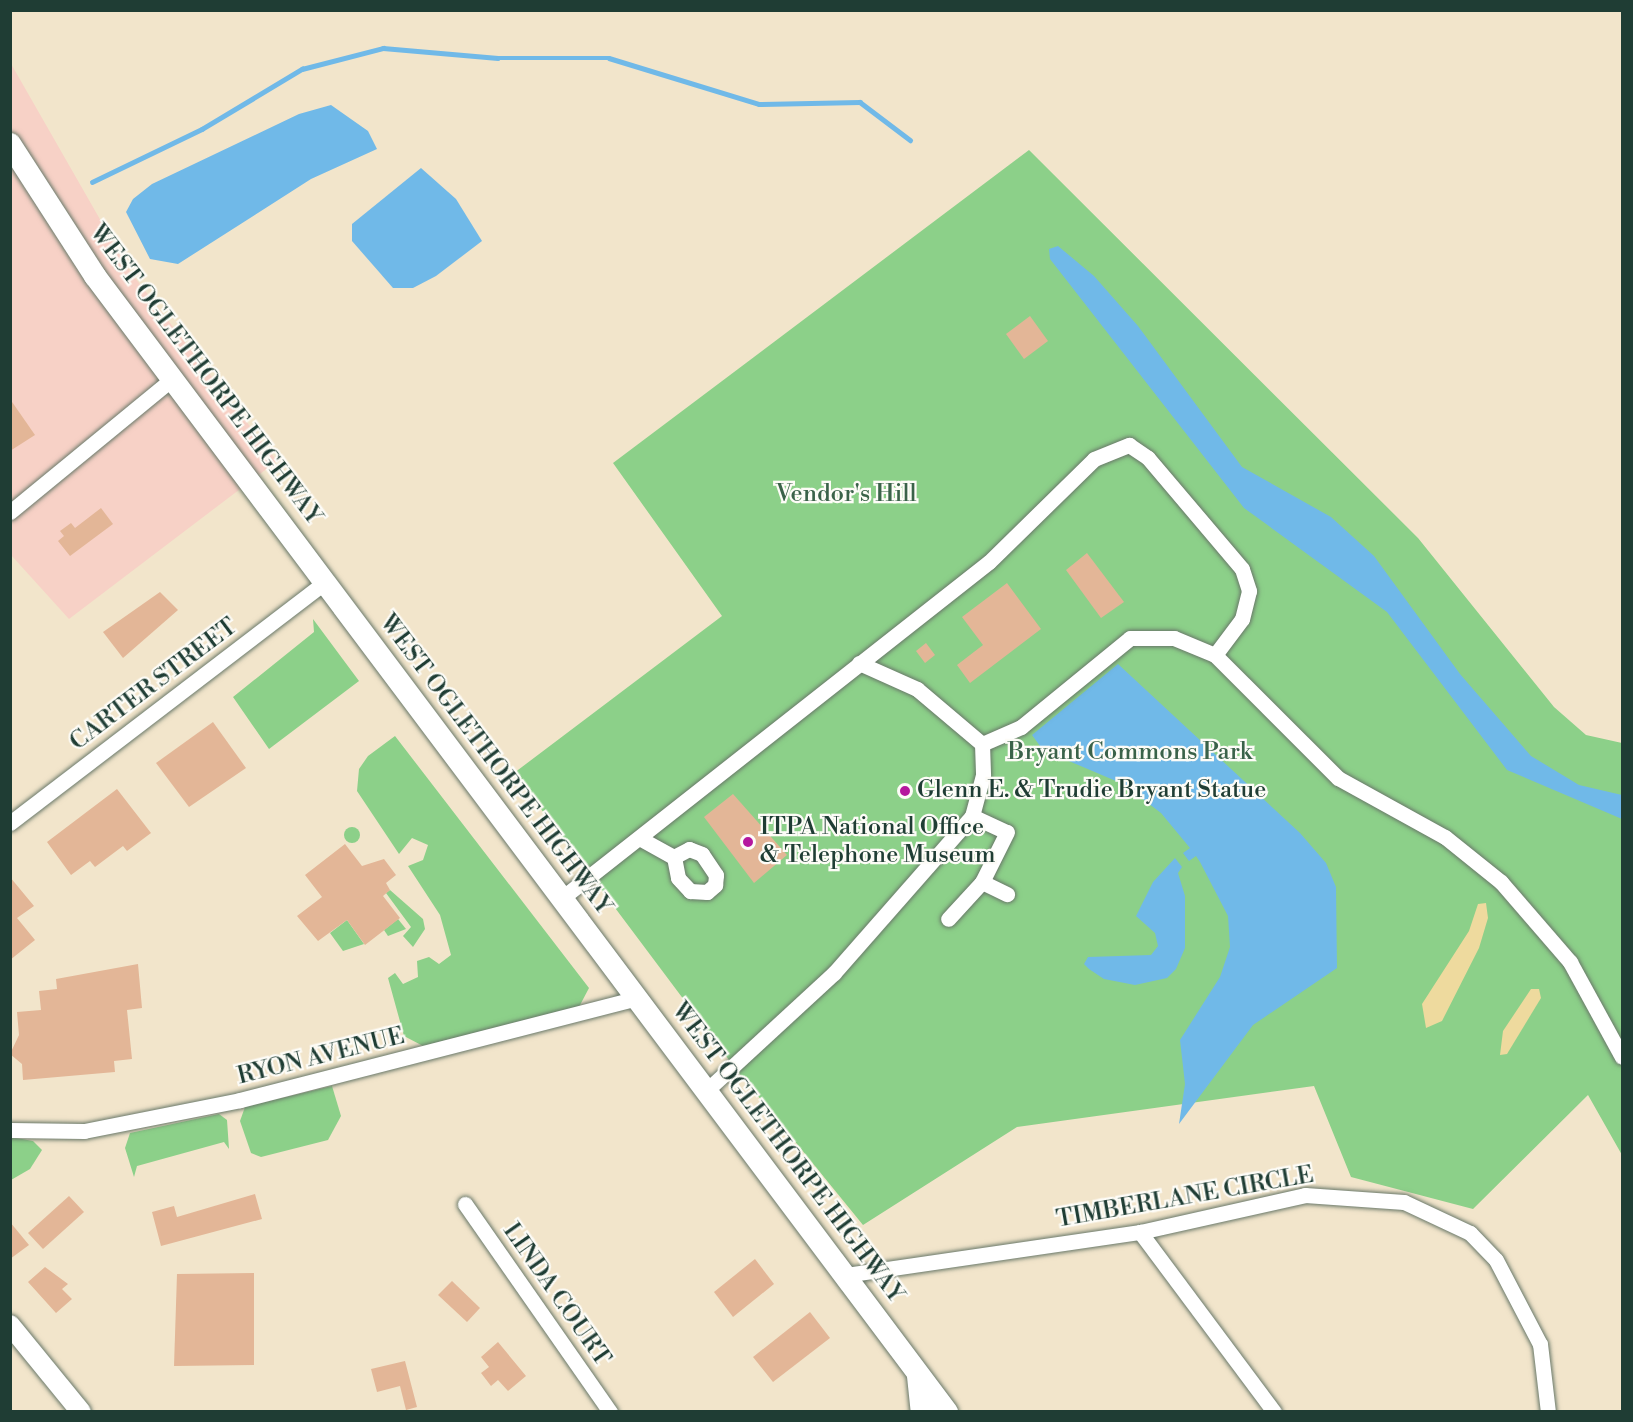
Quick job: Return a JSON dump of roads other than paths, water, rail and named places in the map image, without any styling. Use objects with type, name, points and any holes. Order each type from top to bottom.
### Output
[{"type":"highway","name":"WEST OGLETHORPE HIGHWAY","points":[[10,144],[61,227],[172,378],[947,1412]]},
{"type":"highway","points":[[917,1372],[922,1412]]},
{"type":"main road","points":[[10,1325],[81,1412]]},
{"type":"street","points":[[10,512],[172,378]]},
{"type":"street","points":[[562,898],[641,839],[859,663],[989,562],[1094,459],[1129,445],[1148,458],[1242,569],[1249,591],[1242,619],[1215,655]]},
{"type":"street","name":"CARTER STREET","points":[[10,823],[325,582]]},
{"type":"street","points":[[982,744],[1021,727],[1130,638],[1174,638],[1215,655],[1338,778],[1370,800],[1419,821],[1486,867],[1570,962],[1623,1057]]},
{"type":"street","points":[[706,1091],[834,973],[972,816],[983,775],[982,744],[917,689],[859,663]]},
{"type":"street","points":[[948,919],[982,882],[1007,832],[972,816]]},
{"type":"street","points":[[641,839],[674,857]]},
{"type":"street","points":[[982,882],[1007,894]]},
{"type":"street","name":"RYON AVENUE","points":[[10,1130],[84,1131],[240,1100],[637,998]]},
{"type":"street","name":"TIMBERLANE CIRCLE","points":[[844,1275],[1140,1232],[1305,1195],[1404,1202],[1440,1215],[1470,1233],[1496,1260],[1540,1344],[1548,1412]]},
{"type":"street","name":"LINDA COURT","points":[[465,1204],[610,1412]]},
{"type":"street","points":[[1140,1232],[1274,1412]]},
{"type":"water","points":[[331,105],[368,131],[377,149],[311,179],[178,264],[150,259],[126,212],[133,199],[152,184],[299,114]]},
{"type":"water","points":[[421,168],[456,199],[482,241],[436,276],[413,288],[393,288],[352,241],[352,224]]},
{"type":"water","points":[[1058,246],[1094,276],[1138,326],[1242,467],[1331,517],[1374,556],[1460,674],[1531,756],[1579,785],[1622,795],[1622,819],[1507,770],[1387,612],[1244,508],[1050,259],[1049,249]]},
{"type":"water","points":[[1118,664],[1300,833],[1326,863],[1336,887],[1337,968],[1253,1025],[1179,1124],[1185,1084],[1180,1040],[1220,977],[1230,947],[1228,916],[1200,862],[1196,856],[1189,861],[1183,853],[1190,848],[1161,813],[1123,784],[1043,750],[1032,735]]},
{"type":"water","points":[[1175,858],[1182,867],[1178,873],[1185,896],[1185,948],[1176,969],[1167,978],[1135,985],[1104,979],[1089,969],[1084,964],[1088,957],[1151,955],[1158,946],[1155,933],[1136,916],[1153,882]]},
{"type":"waterway","points":[[92,182],[202,129],[302,69],[383,48],[498,58],[609,58],[759,104],[860,102],[910,140]]},
{"type":"place","name":"Glenn E. & Trudie Bryant Statue","points":[[905,791]]},
{"type":"place","name":"ITPA National Office & Telephone Museum","points":[[748,842]]},
{"type":"park label","name":"Vendor's Hill","points":[[846,495]]},
{"type":"park label","name":"Bryant Commons Park","points":[[1130,753]]}]
